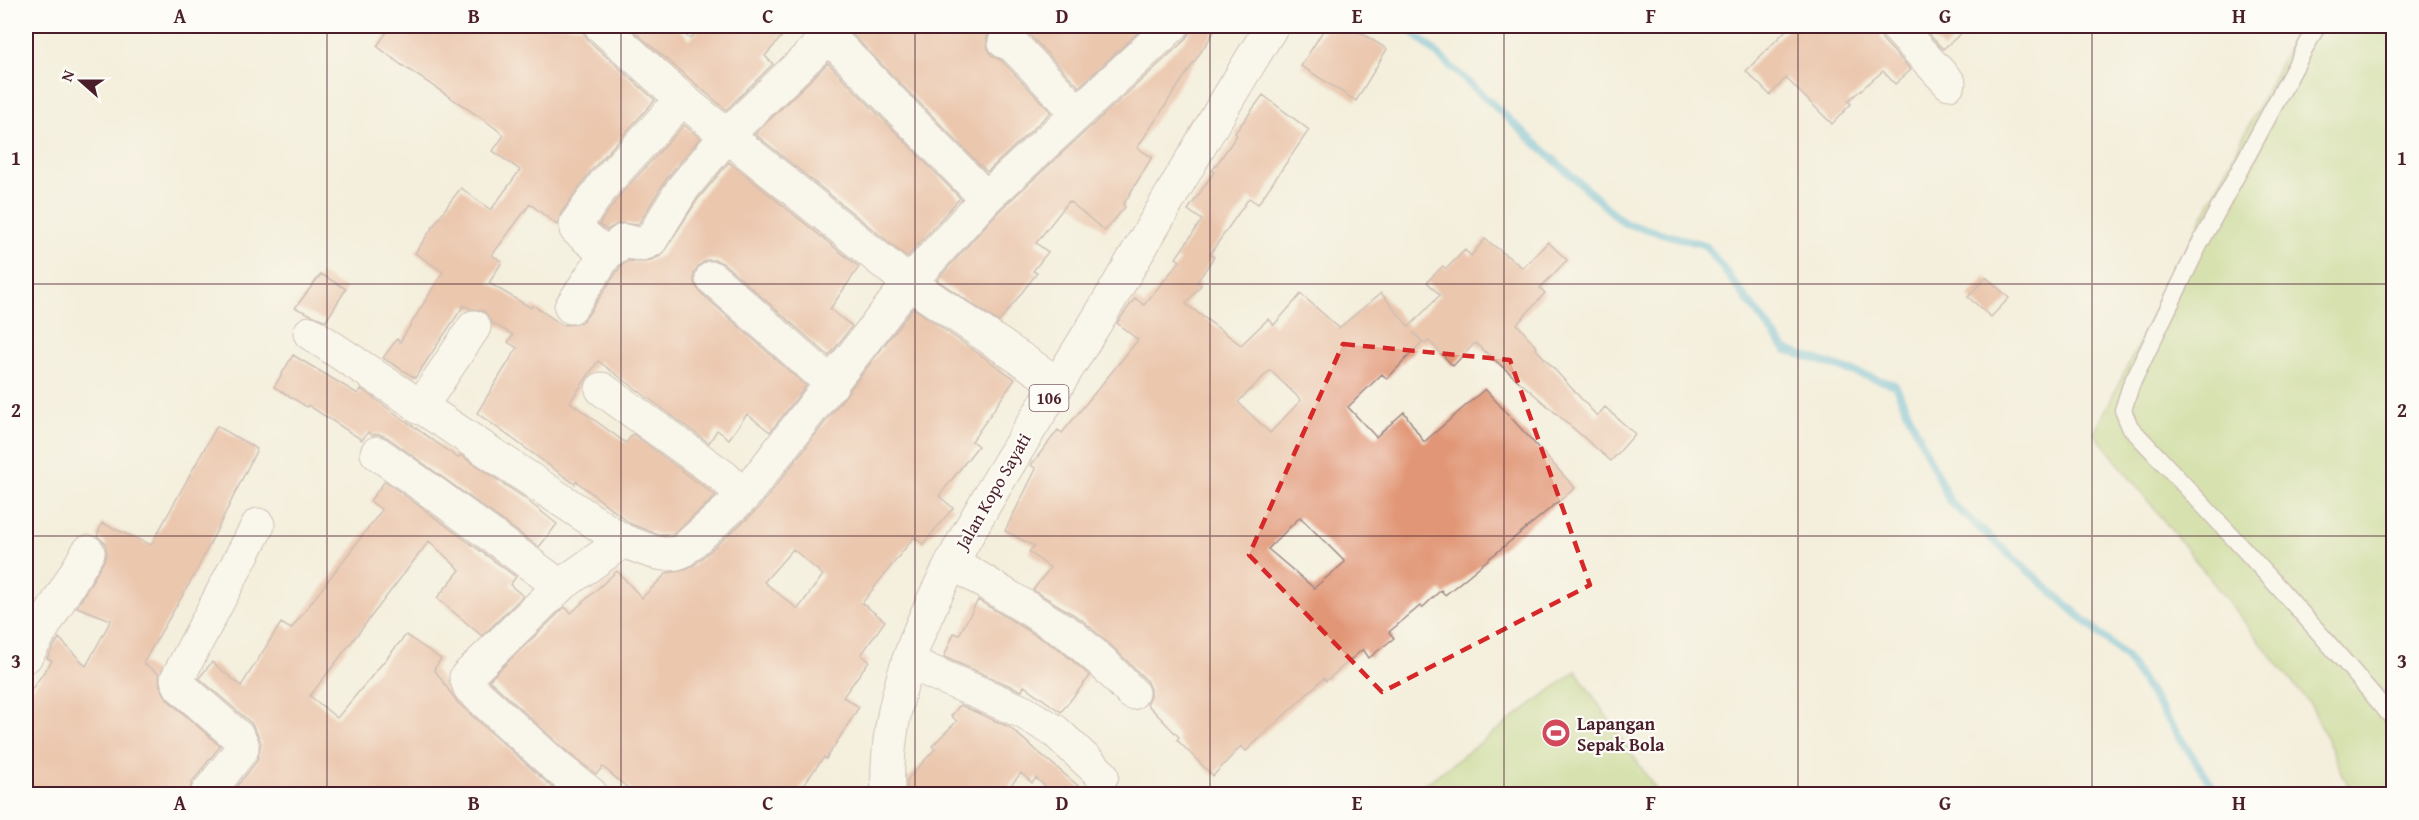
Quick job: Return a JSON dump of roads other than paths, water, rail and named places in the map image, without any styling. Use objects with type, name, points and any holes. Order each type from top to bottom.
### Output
[{"type":"street","points":[[310,333],[623,541],[672,555],[682,551],[744,496],[909,283],[986,198],[1172,26]]},
{"type":"street","name":"Jalan Kopo Sayati","points":[[888,795],[891,740],[898,696],[928,609],[952,562],[1012,458],[1272,26]]},
{"type":"street","points":[[1896,26],[1949,83]]},
{"type":"street","points":[[617,30],[682,99],[909,283],[1058,384]]},
{"type":"street","points":[[571,307],[606,254],[623,241],[644,245],[651,240],[683,188],[728,134],[821,44],[828,42],[840,48],[986,198]]},
{"type":"street","points":[[1005,42],[1012,44],[1078,113]]},
{"type":"street","points":[[606,254],[580,234],[576,229],[576,224],[605,183],[682,99]]},
{"type":"street","points":[[712,278],[832,384]]},
{"type":"street","points":[[420,408],[474,327]]},
{"type":"street","points":[[602,389],[724,477],[744,496]]},
{"type":"street","points":[[377,453],[560,586]]},
{"type":"street","points":[[207,795],[242,749],[242,744],[238,737],[180,686],[177,679],[258,525]]},
{"type":"street","points":[[591,795],[470,688],[466,677],[560,586],[623,541]]},
{"type":"street","points":[[26,656],[88,552]]},
{"type":"street","points":[[952,562],[1071,635],[1132,693]]},
{"type":"street","points":[[908,662],[1023,712],[1055,731],[1102,775]]},
{"type":"lane","points":[[2317,26],[2197,249],[2131,385],[2123,410],[2130,427],[2233,537],[2394,720]]},
{"type":"waterway","points":[[1406,26],[1624,223],[1705,245],[1786,350],[1895,385],[1950,502],[2126,657],[2213,787],[2214,794]]},
{"type":"place","name":"Lapangan Sepak Bola","points":[[1556,733]]}]
